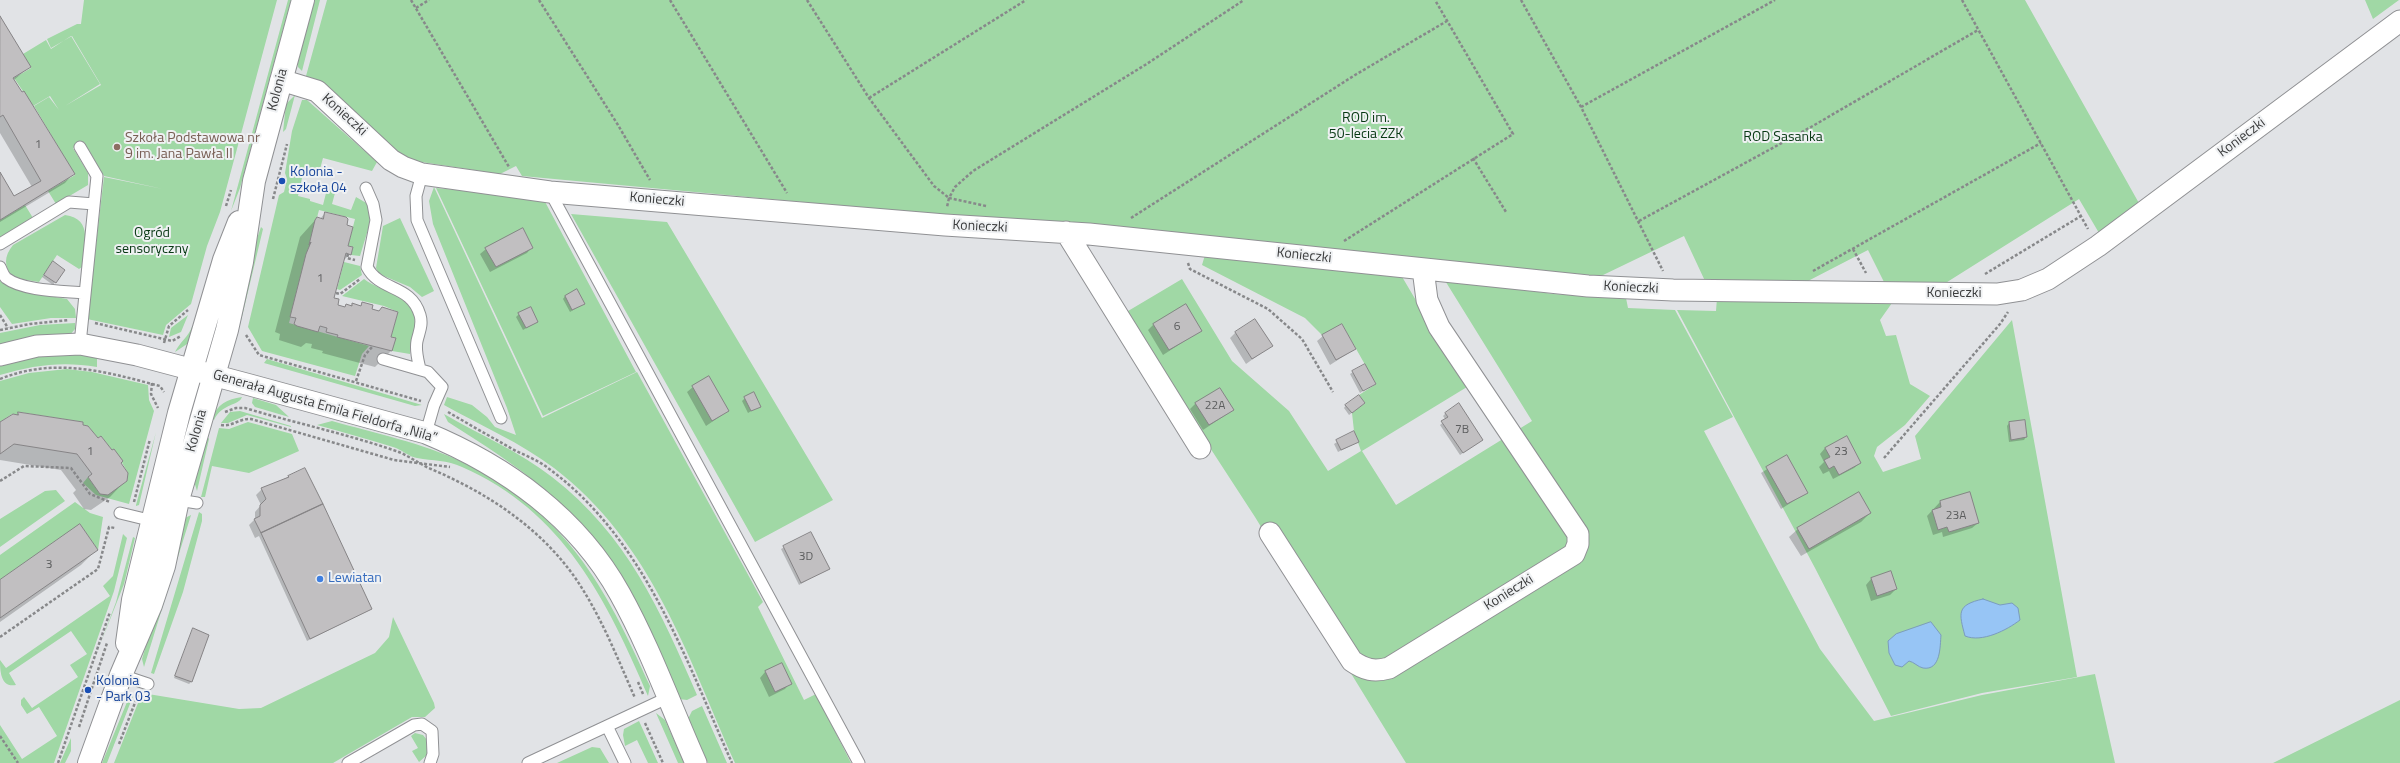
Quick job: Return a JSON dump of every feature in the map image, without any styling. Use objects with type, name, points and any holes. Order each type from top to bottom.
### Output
[{"type":"street","name":"Kolonia","points":[[89,763],[121,675],[151,605],[187,502],[213,375],[236,288],[254,181],[280,80],[303,0]]},
{"type":"street","name":"Konieczki","points":[[280,80],[317,91],[391,160],[403,167],[422,174],[550,192],[857,218],[1066,232],[1588,286],[1673,290],[1964,294],[2022,290],[2048,279],[2098,246],[2400,21]]},
{"type":"street","name":"Kolonia","points":[[121,675],[133,600],[191,369],[224,260],[254,181]]},
{"type":"street","points":[[1066,232],[1200,448]]},
{"type":"street","name":"Konieczki","points":[[1270,533],[1352,661],[1363,668],[1377,671],[1389,668],[1574,554],[1578,544],[1578,534],[1439,327],[1427,300],[1423,270]]},
{"type":"street","name":"Generała Augusta Emila Fieldorfa „Nila”","points":[[0,355],[37,346],[80,344],[137,355],[426,434],[460,447],[519,482],[550,507],[577,535],[601,565],[620,593],[637,626],[652,705],[696,763]]},
{"type":"lane","points":[[80,147],[97,176],[80,344]]},
{"type":"lane","points":[[422,174],[416,196],[418,220],[501,418]]},
{"type":"lane","points":[[366,188],[373,204],[376,220],[367,258],[370,272],[378,281],[408,294],[414,302],[420,314],[421,326],[416,342],[420,369]]},
{"type":"lane","points":[[550,192],[859,763]]},
{"type":"lane","points":[[0,244],[69,202],[94,204]]},
{"type":"lane","points":[[0,267],[4,277],[14,283],[25,286],[84,294]]},
{"type":"lane","points":[[382,359],[420,369],[433,376],[442,387],[434,406],[426,434]]},
{"type":"lane","points":[[119,508],[153,521]]},
{"type":"lane","points":[[121,675],[146,683]]},
{"type":"lane","points":[[528,763],[652,705]]},
{"type":"lane","points":[[348,763],[414,724],[422,724],[432,731],[434,739],[430,763]]},
{"type":"lane","points":[[608,726],[625,763]]},
{"type":"path","points":[[411,0],[510,169]]},
{"type":"path","points":[[416,8],[430,0]]},
{"type":"path","points":[[540,0],[618,125],[652,184]]},
{"type":"path","points":[[670,0],[788,195]]},
{"type":"path","points":[[811,0],[807,1],[869,98],[934,186],[949,198],[989,207]]},
{"type":"path","points":[[869,98],[1026,0]]},
{"type":"path","points":[[947,209],[949,198],[955,187],[973,171],[1145,65],[1244,0]]},
{"type":"path","points":[[1340,244],[1473,158],[1513,134],[1435,0]]},
{"type":"path","points":[[1522,0],[1581,107],[1653,250]]},
{"type":"path","points":[[1581,107],[1776,0]]},
{"type":"path","points":[[1962,0],[2098,246]]},
{"type":"path","points":[[1133,222],[1125,221],[1355,75],[1447,21]]},
{"type":"path","points":[[1639,221],[1811,128],[1978,30]]},
{"type":"path","points":[[272,206],[288,137]]},
{"type":"path","points":[[1809,273],[2041,144]]},
{"type":"path","points":[[1473,158],[1506,212]]},
{"type":"path","points":[[1964,294],[1976,280],[2081,216]]},
{"type":"path","points":[[1181,244],[1190,269],[1268,309],[1302,339],[1333,392]]},
{"type":"path","points":[[1853,249],[1857,256]]},
{"type":"path","points":[[336,293],[340,294],[370,272]]},
{"type":"path","points":[[1884,458],[2000,324],[2022,290]]},
{"type":"path","points":[[0,315],[8,328],[0,330]]},
{"type":"path","points":[[241,334],[248,336],[259,355],[356,381],[434,406]]},
{"type":"path","points":[[356,381],[365,355],[372,347]]},
{"type":"path","points":[[0,379],[28,370],[64,366],[90,369],[160,386]]},
{"type":"path","points":[[223,414],[236,408],[244,408],[397,451],[418,463],[459,480],[498,503],[529,527],[552,550],[575,578],[652,705]]},
{"type":"path","points":[[308,436],[394,460],[436,464],[456,468]]},
{"type":"path","points":[[0,481],[24,466],[71,468],[90,494],[119,508]]},
{"type":"path","points":[[0,637],[98,569],[109,527],[117,528]]},
{"type":"path","points":[[637,678],[652,705],[663,763]]},
{"type":"path","points":[[116,751],[146,683]]},
{"type":"path","points":[[0,736],[18,763]]},
{"type":"green space","name":"Szkoła Podstawowa nr 9 im. Jana Pawła II","points":[[84,0],[277,0],[220,212],[207,246],[191,304],[166,325],[163,335],[87,319],[104,177],[163,189],[104,176],[84,142],[73,148],[88,173],[88,185],[56,204],[48,191],[75,175],[34,106],[49,97],[59,110],[50,96],[33,106],[14,78],[31,68],[23,54],[46,40],[51,49],[64,41],[51,48],[47,39],[77,24],[81,24]],"holes":[[[71,36],[101,85],[65,106],[100,84]]]},
{"type":"green space","points":[[288,0],[291,0],[240,188],[231,211]]},
{"type":"green space","points":[[315,0],[320,0],[302,71],[298,67],[298,58]]},
{"type":"green space","name":"ROD im. 50-lecia ZZK","points":[[327,0],[2025,0],[2140,205],[2099,233],[2079,199],[1944,284],[1885,284],[1868,250],[1808,281],[1705,281],[1684,236],[1601,276],[522,176],[516,166],[500,174],[415,161],[397,153],[322,86],[306,76]]},
{"type":"green space","points":[[2365,0],[2399,0],[2373,19]]},
{"type":"green space","points":[[295,95],[286,129],[283,132],[286,104]]},
{"type":"green space","points":[[302,100],[307,100],[377,162],[372,171],[323,158],[320,169],[317,172],[304,169],[298,196],[310,199],[310,201],[323,205],[326,193],[331,190],[335,193],[332,204],[351,210],[356,197],[368,204],[370,223],[360,256],[351,255],[353,247],[348,246],[355,219],[319,210],[289,323],[369,346],[362,354],[355,376],[262,351],[248,327],[279,195],[284,192],[287,179],[285,173],[292,131]]},
{"type":"green space","points":[[434,187],[542,418],[637,372],[763,602],[758,607],[804,700],[816,694],[851,763],[735,763],[682,642],[663,603],[642,566],[617,531],[588,498],[554,468],[528,450],[444,405],[447,397],[472,405],[487,417],[495,427],[516,435],[507,408],[433,224],[429,201]]},
{"type":"green space","points":[[436,188],[543,198],[636,372],[543,416]]},
{"type":"green space","points":[[25,205],[33,218],[0,238],[0,220]]},
{"type":"green space","points":[[571,214],[667,222],[833,500],[755,542]]},
{"type":"green space","points":[[65,215],[80,222],[84,228],[85,242],[82,267],[79,269],[57,255],[39,282],[14,278],[6,266],[6,257],[13,245]]},
{"type":"green space","points":[[400,218],[434,291],[422,297],[410,287],[379,274],[376,268],[383,226]]},
{"type":"green space","points":[[261,227],[263,229],[240,325],[237,325],[248,265]]},
{"type":"green space","points":[[1205,255],[1401,275],[1467,387],[1362,451],[1396,505],[1532,421],[1444,279],[1553,294],[1626,298],[1628,308],[1675,310],[1733,417],[1704,431],[1820,649],[1874,721],[1982,695],[2095,674],[2115,763],[1406,763],[1255,517],[1123,314],[1182,279],[1232,361],[1289,411],[1328,471],[1361,451],[1354,431],[1352,413],[1365,403],[1359,395],[1376,384],[1342,324],[1322,335],[1305,318],[1202,265]]},
{"type":"green space","points":[[344,262],[360,266],[362,275],[340,290],[337,289]]},
{"type":"green space","points":[[364,279],[371,284],[397,296],[410,307],[414,314],[415,324],[410,354],[392,351],[395,339],[391,337],[398,312],[384,306],[342,296]]},
{"type":"green space","points":[[0,281],[20,291],[67,299],[75,309],[76,318],[51,318],[12,324],[0,307]]},
{"type":"green space","points":[[1717,298],[1892,303],[1880,320],[1886,336],[1896,335],[1910,384],[1930,396],[1905,425],[1877,447],[1874,456],[1883,472],[1921,459],[1915,436],[2012,320],[2077,677],[1982,693],[1891,716],[1815,568],[1677,310],[1716,311]]},
{"type":"green space","points":[[188,315],[181,332],[169,337],[171,328]]},
{"type":"green space","points":[[75,323],[75,329],[69,336],[0,346],[0,333],[40,325]]},
{"type":"green space","points":[[192,327],[195,328],[190,342],[175,352],[188,334]]},
{"type":"green space","points":[[70,352],[97,356],[97,367],[60,364],[36,366],[0,375],[0,363],[21,358]]},
{"type":"green space","points":[[267,359],[422,405],[415,406],[264,363]]},
{"type":"green space","points":[[67,369],[92,372],[148,385],[149,400],[154,411],[129,504],[96,495],[83,483],[88,477],[100,494],[127,481],[128,473],[114,449],[112,450],[101,436],[98,438],[88,426],[83,425],[83,422],[19,412],[18,415],[12,414],[0,422],[0,381],[29,373]]},
{"type":"green space","points":[[242,397],[237,402],[221,410],[214,420],[212,419],[223,403]]},
{"type":"green space","points":[[253,398],[276,405],[289,417],[255,407],[252,403]]},
{"type":"green space","points":[[240,411],[291,427],[247,415],[228,423],[221,423],[230,412]]},
{"type":"green space","points":[[444,414],[540,468],[578,500],[601,524],[621,549],[655,604],[697,695],[687,700],[679,699],[630,592],[606,553],[587,530],[567,509],[522,471],[448,422]]},
{"type":"green space","points":[[332,421],[415,444],[447,455],[498,482],[529,504],[555,528],[578,555],[598,584],[616,616],[650,686],[648,696],[616,626],[598,593],[578,562],[554,533],[528,508],[497,486],[462,467],[445,462],[414,457],[393,447],[317,425]]},
{"type":"green space","points":[[248,422],[292,434],[299,451],[249,473],[212,466],[205,497],[201,497],[219,428],[229,429]]},
{"type":"green space","points":[[156,432],[139,505],[136,506],[136,505]]},
{"type":"green space","points":[[207,436],[209,439],[197,491],[194,481]]},
{"type":"green space","points":[[56,490],[65,501],[0,547],[0,519],[45,491]]},
{"type":"green space","points":[[75,502],[90,513],[103,517],[98,550],[80,524],[0,580],[0,555]]},
{"type":"green space","points":[[199,512],[202,514],[202,521],[183,592],[154,674],[151,673]]},
{"type":"green space","points":[[191,515],[144,667],[142,659],[185,518]]},
{"type":"green space","points":[[123,534],[127,538],[114,591],[54,763],[0,763],[0,725],[22,759],[57,736],[39,707],[27,714],[21,705],[21,700],[24,697],[32,708],[78,677],[70,665],[87,654],[71,631],[9,673],[16,685],[7,684],[4,682],[0,669],[0,660],[6,668],[110,596],[103,586],[113,576]]},
{"type":"green space","points":[[133,537],[135,538],[124,584],[100,645],[116,602]]},
{"type":"green space","points":[[393,617],[434,703],[435,708],[425,717],[412,717],[333,763],[114,763],[142,693],[239,709],[261,708],[375,653],[389,637]]},
{"type":"green space","points":[[133,696],[107,763],[102,763],[127,702]]},
{"type":"green space","points":[[2400,700],[2400,763],[2273,763]]},
{"type":"green space","points":[[702,706],[727,763],[708,763],[688,719],[692,711]]},
{"type":"green space","points":[[656,713],[665,720],[684,763],[678,763]]},
{"type":"green space","points":[[639,721],[658,763],[648,763],[637,740],[625,746],[623,735],[624,729]]},
{"type":"green space","points":[[415,733],[423,735],[427,740],[427,755],[419,762],[412,751],[418,748],[411,736]]},
{"type":"green space","points":[[71,738],[71,751],[65,763],[60,763]]},
{"type":"green space","points":[[592,747],[600,748],[609,763],[557,763]]},
{"type":"water","points":[[1983,599],[2000,605],[2012,603],[2018,608],[2020,620],[2008,628],[1986,637],[1972,638],[1965,636],[1961,621],[1962,611],[1968,604]]},
{"type":"water","points":[[1931,622],[1941,635],[1940,651],[1933,666],[1923,668],[1909,661],[1902,667],[1895,665],[1889,653],[1888,641],[1896,634]]},
{"type":"building","points":[[0,16],[31,67],[13,78],[22,92],[24,91],[75,174],[0,220],[0,172],[14,196],[41,181],[3,115],[0,117]]},
{"type":"building","points":[[325,212],[346,217],[348,219],[347,225],[353,227],[348,246],[353,247],[351,255],[346,253],[334,298],[339,299],[338,305],[345,307],[346,304],[352,306],[352,303],[361,306],[362,302],[373,305],[372,309],[379,311],[382,307],[398,312],[391,337],[396,338],[392,351],[337,337],[338,335],[326,332],[327,328],[320,326],[318,332],[297,326],[294,324],[296,318],[290,317],[306,254],[311,242],[309,245],[315,220],[317,217],[323,219]]},
{"type":"building","points":[[523,228],[533,248],[496,267],[485,248]]},
{"type":"building","points":[[53,261],[65,270],[56,283],[44,275]]},
{"type":"building","points":[[577,289],[585,304],[572,310],[565,296]]},
{"type":"building","points":[[1186,304],[1202,331],[1169,350],[1153,324]]},
{"type":"building","points":[[531,307],[538,322],[526,328],[518,313]]},
{"type":"building","points":[[1255,319],[1273,346],[1252,359],[1235,332]]},
{"type":"building","points":[[1342,324],[1356,349],[1336,360],[1322,335]]},
{"type":"building","points":[[1365,364],[1376,384],[1363,391],[1352,371]]},
{"type":"building","points":[[709,376],[729,411],[712,421],[692,386]]},
{"type":"building","points":[[1220,388],[1234,410],[1209,425],[1195,403]]},
{"type":"building","points":[[754,392],[761,407],[751,411],[744,397]]},
{"type":"building","points":[[1359,395],[1365,403],[1352,413],[1345,405]]},
{"type":"building","points":[[1459,403],[1483,440],[1463,453],[1441,421],[1448,417],[1445,413]]},
{"type":"building","points":[[18,412],[83,422],[83,425],[88,426],[98,438],[101,436],[123,461],[121,463],[128,473],[127,481],[108,495],[100,494],[88,477],[92,474],[77,454],[14,444],[0,454],[0,422],[13,414],[18,415]]},
{"type":"building","points":[[2025,420],[2027,437],[2011,440],[2009,422]]},
{"type":"building","points":[[1354,431],[1359,442],[1341,450],[1336,440]]},
{"type":"building","points":[[1847,436],[1861,463],[1839,475],[1834,466],[1829,469],[1824,460],[1830,457],[1825,448]]},
{"type":"building","points":[[1787,455],[1808,493],[1787,504],[1766,467]]},
{"type":"building","points":[[305,468],[323,504],[261,533],[254,519],[260,516],[260,505],[266,499],[261,488],[289,477],[288,476]]},
{"type":"building","points":[[1859,492],[1871,513],[1809,549],[1797,528]]},
{"type":"building","points":[[1970,492],[1979,523],[1949,532],[1947,527],[1938,530],[1932,510],[1941,507],[1940,501]]},
{"type":"building","name":"Lewiatan","points":[[323,504],[372,609],[310,639],[261,533]]},
{"type":"building","points":[[80,524],[98,550],[0,618],[0,580]]},
{"type":"building","points":[[811,532],[830,569],[801,583],[783,546]]},
{"type":"building","points":[[1891,571],[1897,589],[1877,596],[1871,578]]},
{"type":"building","points":[[193,628],[209,635],[192,682],[175,676]]},
{"type":"building","points":[[782,663],[792,684],[775,692],[765,671]]},
{"type":"place","name":"Szkoła Podstawowa nr 9 im. Jana Pawła II","points":[[117,147]]},
{"type":"place","name":"Kolonia - szkoła 04","points":[[282,181]]},
{"type":"place","name":"Lewiatan","points":[[320,579]]},
{"type":"place","name":"Kolonia - Park 03","points":[[88,690]]},
{"type":"park label","name":"ROD Sasanka","points":[[1783,138]]},
{"type":"park label","name":"Ogród sensoryczny","points":[[152,242]]}]
